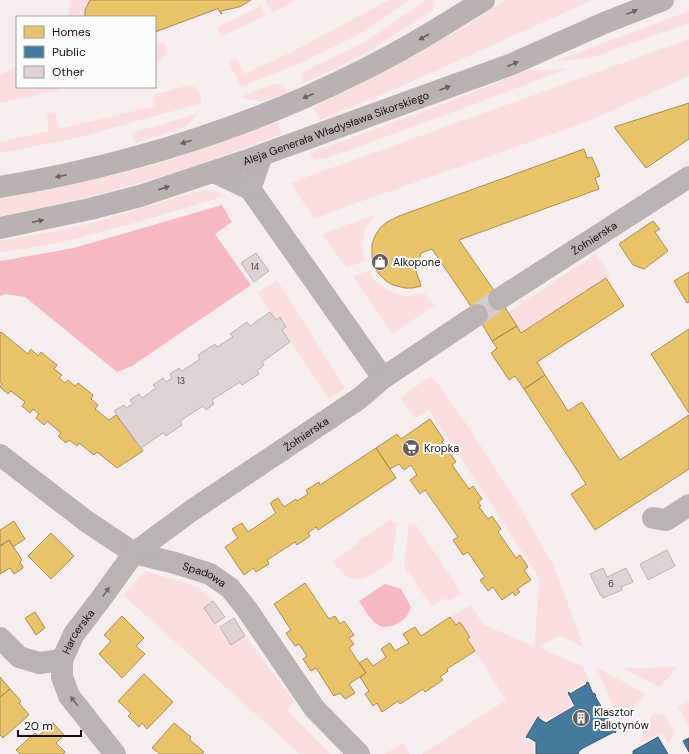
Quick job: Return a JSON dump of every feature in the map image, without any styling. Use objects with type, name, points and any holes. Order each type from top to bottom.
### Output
[{"type":"main road","points":[[0,187],[55,177],[122,161],[254,118],[318,92],[367,68],[438,29],[484,0]]},
{"type":"main road","name":"Aleja Generała Władysława Sikorskiego","points":[[0,228],[114,203],[214,172],[512,64],[604,23],[663,0]]},
{"type":"street","points":[[250,189],[262,155]]},
{"type":"street","points":[[214,172],[250,189],[382,378]]},
{"type":"street","name":"Żołnierska","points":[[499,299],[689,176]]},
{"type":"street","name":"Żołnierska","points":[[134,553],[191,511],[360,398],[382,378],[477,314]]},
{"type":"street","name":"Spadowa","points":[[0,455],[86,521],[134,553],[175,563],[210,574],[230,588],[246,608],[314,708],[359,754]]},
{"type":"street","points":[[653,518],[666,520],[689,505]]},
{"type":"street","name":"Harcerska","points":[[115,754],[69,696],[62,677],[62,660],[74,634],[134,553]]},
{"type":"street","points":[[0,638],[19,657],[39,663],[62,660]]},
{"type":"shaded area","points":[[71,0],[90,0],[85,10],[85,16],[68,16]]},
{"type":"shaded area","points":[[265,0],[296,0],[272,13]]},
{"type":"shaded area","points":[[389,0],[409,0],[367,30],[356,36],[296,65],[243,86],[239,83],[229,62],[237,58],[244,74],[288,54]]},
{"type":"shaded area","points":[[426,0],[435,0],[432,11],[369,51],[333,70],[303,83],[301,78],[303,72],[368,40]]},
{"type":"shaded area","points":[[505,0],[593,0],[395,89],[319,120],[314,107],[393,68],[464,27]]},
{"type":"shaded area","points":[[261,6],[266,16],[221,36],[217,27]]},
{"type":"shaded area","points":[[689,11],[689,23],[590,58],[555,61]]},
{"type":"shaded area","points":[[689,39],[689,76],[584,123],[314,218],[290,183]]},
{"type":"shaded area","points":[[163,42],[166,51],[163,58],[156,63],[156,44]]},
{"type":"shaded area","points":[[16,67],[16,88],[59,88],[58,90],[0,103],[0,75]]},
{"type":"shaded area","points":[[566,69],[330,157],[315,160],[310,153],[449,102],[528,70]]},
{"type":"shaded area","points":[[275,84],[282,86],[287,93],[264,101],[240,97]]},
{"type":"shaded area","points":[[189,85],[197,88],[201,96],[202,103],[80,137],[0,153],[0,142],[49,131],[46,114],[55,112],[60,129],[155,106],[153,95]]},
{"type":"shaded area","points":[[197,114],[184,128],[135,143],[132,133]]},
{"type":"shaded area","points":[[277,121],[282,134],[199,164],[112,191],[0,216],[0,199],[147,167]]},
{"type":"shaded area","points":[[204,190],[215,191],[225,196],[71,240],[0,253],[0,241],[90,223]]},
{"type":"shaded area","points":[[222,205],[232,222],[215,234],[251,285],[132,366],[117,372],[25,297],[6,294],[0,296],[0,261],[74,248]]},
{"type":"shaded area","points":[[377,214],[365,229],[362,244],[365,260],[347,268],[322,234]]},
{"type":"shaded area","points":[[596,254],[610,275],[521,333],[508,312]]},
{"type":"shaded area","points":[[369,270],[375,281],[387,290],[405,296],[424,293],[435,305],[392,334],[353,277]]},
{"type":"shaded area","points":[[277,280],[345,388],[329,399],[282,330],[279,318],[276,320],[257,293]]},
{"type":"shaded area","points":[[430,376],[438,384],[474,435],[515,499],[554,566],[584,648],[559,636],[538,647],[583,667],[589,680],[566,692],[572,706],[547,720],[538,715],[524,739],[533,745],[533,754],[422,754],[506,700],[467,639],[470,637],[461,623],[456,625],[450,617],[470,605],[484,625],[534,646],[540,579],[429,410],[415,418],[400,398]]},
{"type":"shaded area","points":[[390,520],[397,524],[392,561],[366,578],[355,579],[346,576],[333,561],[359,543],[358,541]]},
{"type":"shaded area","points":[[409,524],[416,525],[462,593],[451,600],[443,599],[432,607],[404,566]]},
{"type":"shaded area","points":[[145,571],[198,587],[213,601],[204,608],[215,624],[220,627],[231,644],[245,636],[294,701],[287,710],[331,754],[300,754],[123,595]]},
{"type":"shaded area","points":[[385,584],[401,589],[411,607],[407,616],[402,621],[386,627],[378,625],[374,622],[359,601]]},
{"type":"shaded area","points":[[596,667],[646,694],[620,722]]},
{"type":"shaded area","points":[[677,667],[660,687],[622,668]]},
{"type":"shaded area","points":[[689,701],[689,726],[678,707]]},
{"type":"shaded area","points":[[653,713],[665,716],[675,732],[669,744],[662,733],[639,743]]},
{"type":"shaded area","points":[[403,743],[410,754],[385,754]]},
{"type":"building: Homes","points":[[90,0],[251,0],[239,7],[221,11],[222,14],[218,8],[156,32],[156,16],[85,16],[85,10]]},
{"type":"building: Homes","points":[[689,103],[689,139],[646,168],[614,127]]},
{"type":"building: Homes","points":[[584,149],[587,158],[592,157],[600,176],[595,178],[599,189],[459,240],[517,326],[492,341],[477,315],[432,249],[421,253],[419,260],[414,265],[421,286],[405,288],[393,285],[386,281],[375,268],[372,258],[372,244],[380,228],[387,222],[399,216]]},
{"type":"building: Homes","points":[[653,221],[660,229],[655,232],[668,251],[644,269],[633,265],[619,244]]},
{"type":"building: Homes","points":[[689,272],[689,302],[687,303],[674,281]]},
{"type":"building: Homes","points":[[606,278],[624,306],[537,362],[545,375],[524,389],[515,376],[509,380],[491,353],[497,348],[492,341],[517,326],[521,333]]},
{"type":"building: Homes","points":[[689,329],[689,413],[651,354]]},
{"type":"building: Homes","points":[[1,332],[28,354],[31,349],[38,356],[41,352],[57,365],[54,369],[62,375],[59,378],[65,383],[68,380],[75,386],[78,383],[93,395],[91,399],[98,405],[95,409],[109,420],[116,415],[143,451],[117,468],[97,452],[94,455],[79,443],[77,446],[69,440],[66,443],[58,436],[61,433],[47,421],[44,425],[36,418],[39,414],[33,409],[30,413],[22,406],[25,402],[11,391],[8,394],[0,387],[2,384],[0,382]]},
{"type":"building: Homes","points":[[545,375],[568,411],[582,402],[620,460],[689,415],[689,469],[595,530],[571,494],[586,484],[524,389]]},
{"type":"building: Homes","points":[[430,419],[444,440],[442,442],[456,462],[452,465],[469,489],[473,486],[482,499],[478,502],[481,506],[479,507],[488,519],[492,516],[501,529],[498,532],[516,558],[520,555],[528,567],[524,570],[531,580],[517,589],[520,592],[515,596],[513,592],[502,600],[493,587],[488,591],[480,580],[485,577],[468,552],[463,555],[453,540],[458,537],[425,490],[420,494],[410,480],[417,475],[411,465],[404,470],[399,464],[390,469],[376,448],[397,434],[401,439]]},
{"type":"building: Homes","points":[[376,448],[396,478],[318,530],[316,527],[308,533],[310,536],[297,545],[295,542],[267,560],[269,564],[256,572],[253,568],[244,575],[225,547],[238,538],[232,529],[242,523],[248,532],[276,513],[270,503],[278,498],[284,507],[296,499],[297,501],[308,494],[306,490],[319,482],[320,485]]},
{"type":"building: Homes","points":[[14,521],[25,539],[13,547],[9,540],[0,546],[0,530]]},
{"type":"building: Homes","points":[[51,533],[74,556],[51,579],[28,556]]},
{"type":"building: Homes","points":[[9,540],[22,560],[20,562],[23,568],[14,574],[10,568],[0,574],[0,546]]},
{"type":"building: Homes","points":[[305,583],[329,619],[335,616],[340,624],[344,621],[354,635],[349,638],[354,644],[349,648],[366,673],[349,684],[355,693],[345,699],[340,693],[334,696],[316,668],[311,671],[303,659],[307,656],[299,644],[295,646],[286,633],[291,630],[274,604]]},
{"type":"building: Homes","points":[[35,612],[45,628],[36,635],[25,618]]},
{"type":"building: Homes","points":[[122,616],[144,638],[136,646],[145,654],[122,678],[99,654],[111,641],[104,635]]},
{"type":"building: Homes","points":[[450,617],[456,625],[460,622],[470,637],[467,639],[475,651],[447,669],[448,671],[440,677],[443,680],[425,692],[423,689],[400,704],[398,701],[382,712],[377,703],[373,706],[365,694],[369,691],[360,677],[366,673],[359,663],[367,658],[373,666],[386,657],[381,649],[390,643],[395,651],[409,643],[403,634],[415,627],[421,636]]},
{"type":"building: Homes","points":[[144,674],[173,702],[147,729],[142,723],[139,727],[128,716],[131,713],[118,701]]},
{"type":"building: Homes","points":[[0,677],[10,689],[0,697]]},
{"type":"building: Homes","points":[[10,689],[21,701],[19,703],[29,715],[3,738],[0,735],[0,697]]},
{"type":"building: Homes","points":[[53,723],[64,735],[56,743],[65,752],[63,754],[20,754],[16,750],[35,733],[38,736]]},
{"type":"building: Homes","points":[[174,723],[191,737],[189,739],[204,752],[202,754],[160,754],[152,748]]},
{"type":"building: Public","name":"Klasztor Pallotynów","points":[[588,682],[593,694],[594,693],[596,695],[595,696],[616,732],[583,748],[578,754],[536,754],[536,742],[526,737],[538,717],[546,723],[575,706],[568,693],[569,692],[570,694]]},
{"type":"building: Public","points":[[658,737],[668,754],[633,754],[633,751]]},
{"type":"building: Public","points":[[689,738],[689,752],[683,741]]},
{"type":"building: Other","points":[[256,253],[269,271],[254,282],[241,263]]},
{"type":"building: Other","points":[[270,312],[276,320],[280,317],[286,327],[282,330],[290,342],[262,362],[264,365],[257,371],[259,374],[242,385],[240,382],[212,400],[214,404],[206,410],[203,406],[180,421],[182,425],[166,436],[163,433],[141,448],[114,411],[124,405],[126,408],[133,404],[130,400],[139,394],[142,398],[156,388],[153,385],[163,378],[166,382],[172,378],[170,374],[179,368],[182,371],[200,359],[198,355],[215,344],[217,347],[233,337],[230,334],[247,322],[250,326]]},
{"type":"building: Other","points":[[667,550],[675,566],[648,580],[640,564]]},
{"type":"building: Other","points":[[603,568],[607,577],[626,568],[633,582],[621,587],[622,590],[603,598],[590,574]]},
{"type":"building: Other","points":[[213,601],[225,617],[215,624],[204,608]]},
{"type":"building: Other","points":[[234,618],[245,636],[231,645],[220,627]]},
{"type":"tunnel","points":[[477,315],[499,299]]},
{"type":"place","name":"Alkopone","points":[[380,262]]},
{"type":"place","name":"Kropka","points":[[411,448]]},
{"type":"place","name":"Klasztor Pallotynów","points":[[581,718]]}]
